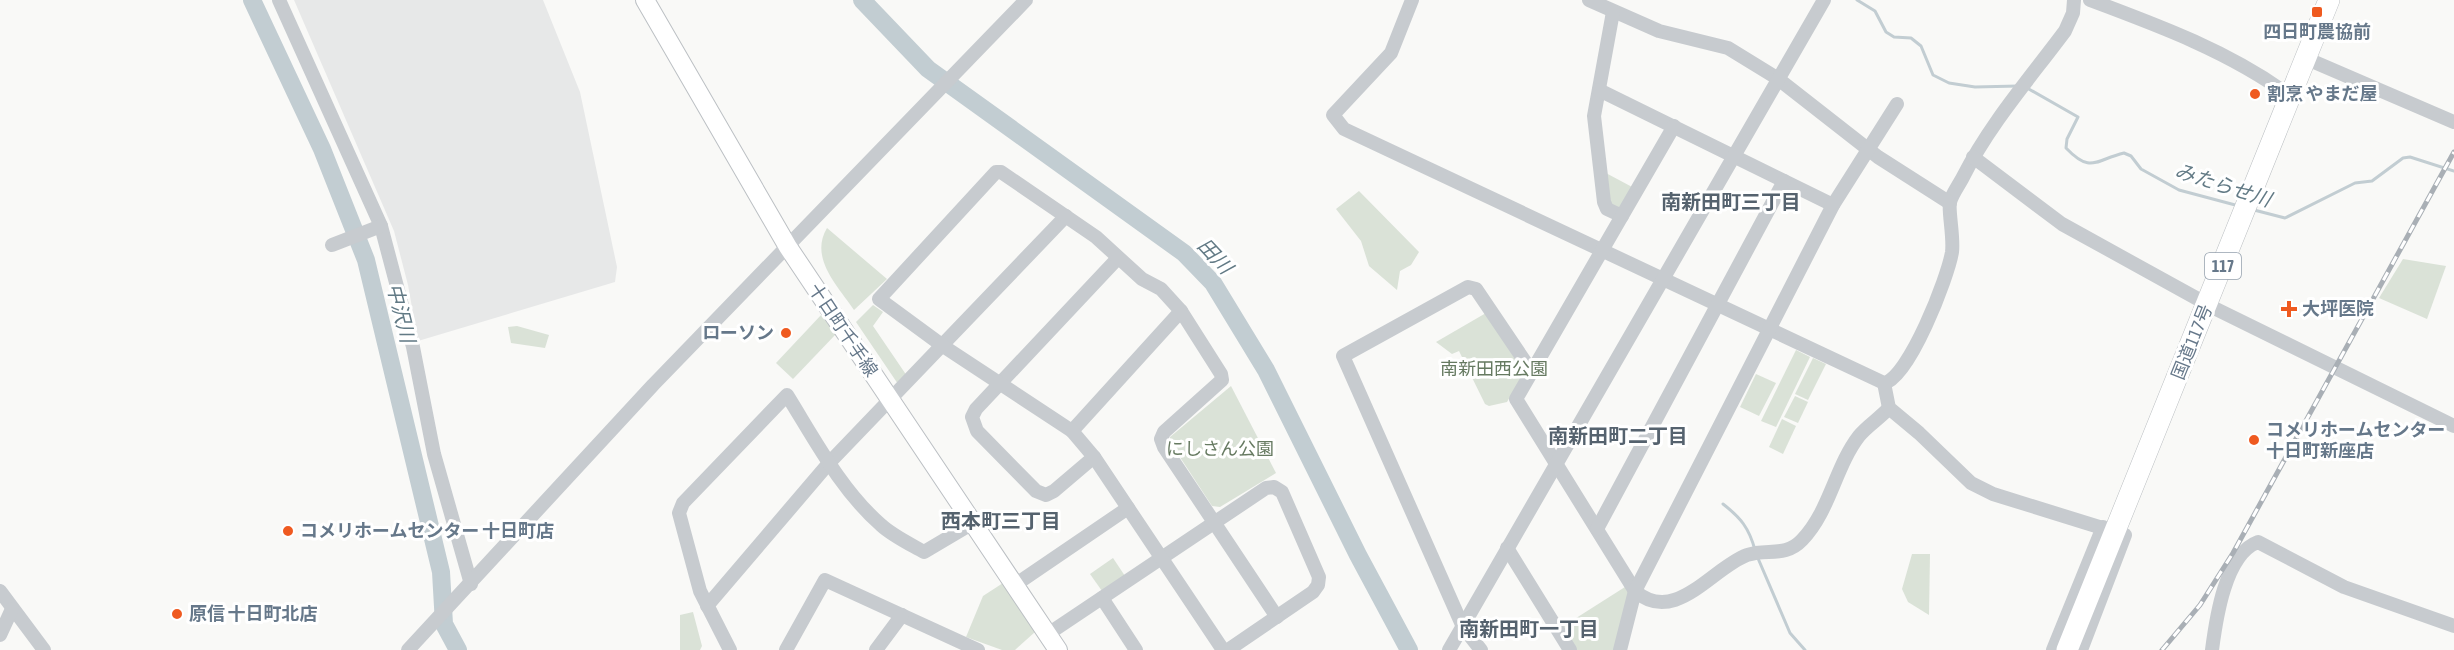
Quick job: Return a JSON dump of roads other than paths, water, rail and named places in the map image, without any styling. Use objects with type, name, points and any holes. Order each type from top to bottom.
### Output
[{"type":"highway","name":"国道117号","points":[[2067,650],[2109,529],[2208,304],[2329,0]]},
{"type":"main road","name":"十日町千手線","points":[[645,0],[788,247],[1058,650]]},
{"type":"street","points":[[279,0],[378,227],[413,347],[434,454],[467,589]]},
{"type":"street","points":[[408,650],[467,589],[653,385],[1026,0]]},
{"type":"street","points":[[1412,0],[1391,53],[1332,115],[1344,129],[1884,383]]},
{"type":"street","points":[[1588,0],[1659,31],[1719,45],[1777,78],[1867,148],[1950,203]]},
{"type":"street","points":[[1449,650],[1824,0]]},
{"type":"street","points":[[1884,383],[1892,379],[1916,344],[1942,291],[1952,249],[1953,226],[1950,203],[1973,157],[2065,31],[2073,14],[2074,0]]},
{"type":"street","points":[[2090,0],[2181,34],[2265,78],[2290,96]]},
{"type":"street","points":[[1613,12],[1594,127],[1604,202],[1607,208],[1622,216]]},
{"type":"street","points":[[2306,58],[2454,122]]},
{"type":"street","points":[[1599,90],[1833,205]]},
{"type":"street","points":[[1620,650],[1635,591],[1833,205],[1867,148],[1897,105]]},
{"type":"street","points":[[1674,126],[1516,399],[1635,591],[1643,598],[1656,601],[1681,598],[1746,555],[1776,553],[1792,548],[1816,521],[1860,436],[1889,408]]},
{"type":"street","points":[[1973,157],[2062,224],[2208,304],[2454,426]]},
{"type":"street","points":[[1223,650],[1094,457],[1072,431],[943,346],[879,299],[996,172],[1001,172],[1096,237],[1142,279],[1161,289],[1181,311],[1221,374],[1222,380],[1164,432],[1161,439],[1164,447],[1277,617]]},
{"type":"street","points":[[1597,529],[1784,181]]},
{"type":"street","points":[[707,606],[829,463],[891,401],[1066,216]]},
{"type":"street","points":[[335,243],[378,227]]},
{"type":"street","points":[[1094,457],[1054,491],[1046,495],[1036,491],[973,424],[975,410],[1118,258]]},
{"type":"street","points":[[1481,650],[1463,627],[1343,356],[1468,288],[1476,289],[1532,372]]},
{"type":"street","points":[[1072,431],[1181,311]]},
{"type":"street","points":[[1884,383],[1889,408],[1971,483],[1993,494],[2125,535],[2081,650]]},
{"type":"street","points":[[730,650],[700,591],[679,513],[683,503],[786,395],[829,463],[858,503],[883,527],[924,552],[973,523]]},
{"type":"street","points":[[1048,634],[1266,488],[1274,487],[1282,492],[1319,577],[1318,585],[1277,617],[1228,650]]},
{"type":"street","points":[[1015,585],[1128,508]]},
{"type":"street","points":[[2053,650],[2109,529]]},
{"type":"street","points":[[2212,650],[2219,605],[2229,575],[2249,545],[2258,542],[2344,587],[2454,626]]},
{"type":"street","points":[[1507,548],[1570,650]]},
{"type":"street","points":[[786,650],[825,579],[976,650]]},
{"type":"street","points":[[0,591],[44,650]]},
{"type":"street","points":[[1102,598],[1136,650]]},
{"type":"street","points":[[0,635],[12,609]]},
{"type":"street","points":[[876,650],[902,615]]},
{"type":"waterway","name":"中沢川","points":[[252,0],[322,149],[366,260],[441,572],[444,624],[458,650]]},
{"type":"waterway","name":"田川","points":[[862,0],[928,69],[1184,253],[1213,283],[1266,370],[1358,555],[1409,650]]},
{"type":"waterway","name":"みたらせ川","points":[[1857,0],[1875,11],[1886,32],[1894,37],[1911,38],[1921,46],[1933,75],[1949,83],[1975,87],[2018,86]]},
{"type":"waterway","name":"みたらせ川","points":[[2027,88],[2078,117],[2067,139],[2066,148],[2082,161],[2094,163],[2124,153],[2131,156],[2141,169],[2179,190],[2239,206]]},
{"type":"waterway","name":"みたらせ川","points":[[2254,210],[2285,218],[2355,183],[2372,181],[2403,158],[2410,157],[2454,171]]},
{"type":"waterway","points":[[1723,504],[1744,524],[1755,550]]},
{"type":"waterway","points":[[1757,556],[1790,633],[1805,650]]},
{"type":"waterway","name":"中沢川","points":[[451,650],[453,637]]},
{"type":"railway","points":[[2162,650],[2200,605],[2233,553],[2454,152]]},
{"type":"place","name":"四日町農協前","points":[[2317,12]]},
{"type":"place","name":"割烹 やまだ屋","points":[[2255,94]]},
{"type":"place","name":"大坪医院","points":[[2289,309]]},
{"type":"place","name":"ローソン","points":[[786,333]]},
{"type":"place","name":"コメリホームセンター 十日町新座店","points":[[2254,440]]},
{"type":"place","name":"コメリホームセンター 十日町店","points":[[288,531]]},
{"type":"place","name":"原信 十日町北店","points":[[177,614]]},
{"type":"district","name":"南新田町三丁目","points":[[1731,202]]},
{"type":"district","name":"南新田町二丁目","points":[[1618,436]]},
{"type":"district","name":"西本町三丁目","points":[[1001,521]]},
{"type":"district","name":"南新田町一丁目","points":[[1529,629]]},
{"type":"park label","name":"南新田西公園","points":[[1494,369]]},
{"type":"park label","name":"にしさん公園","points":[[1220,449]]}]
